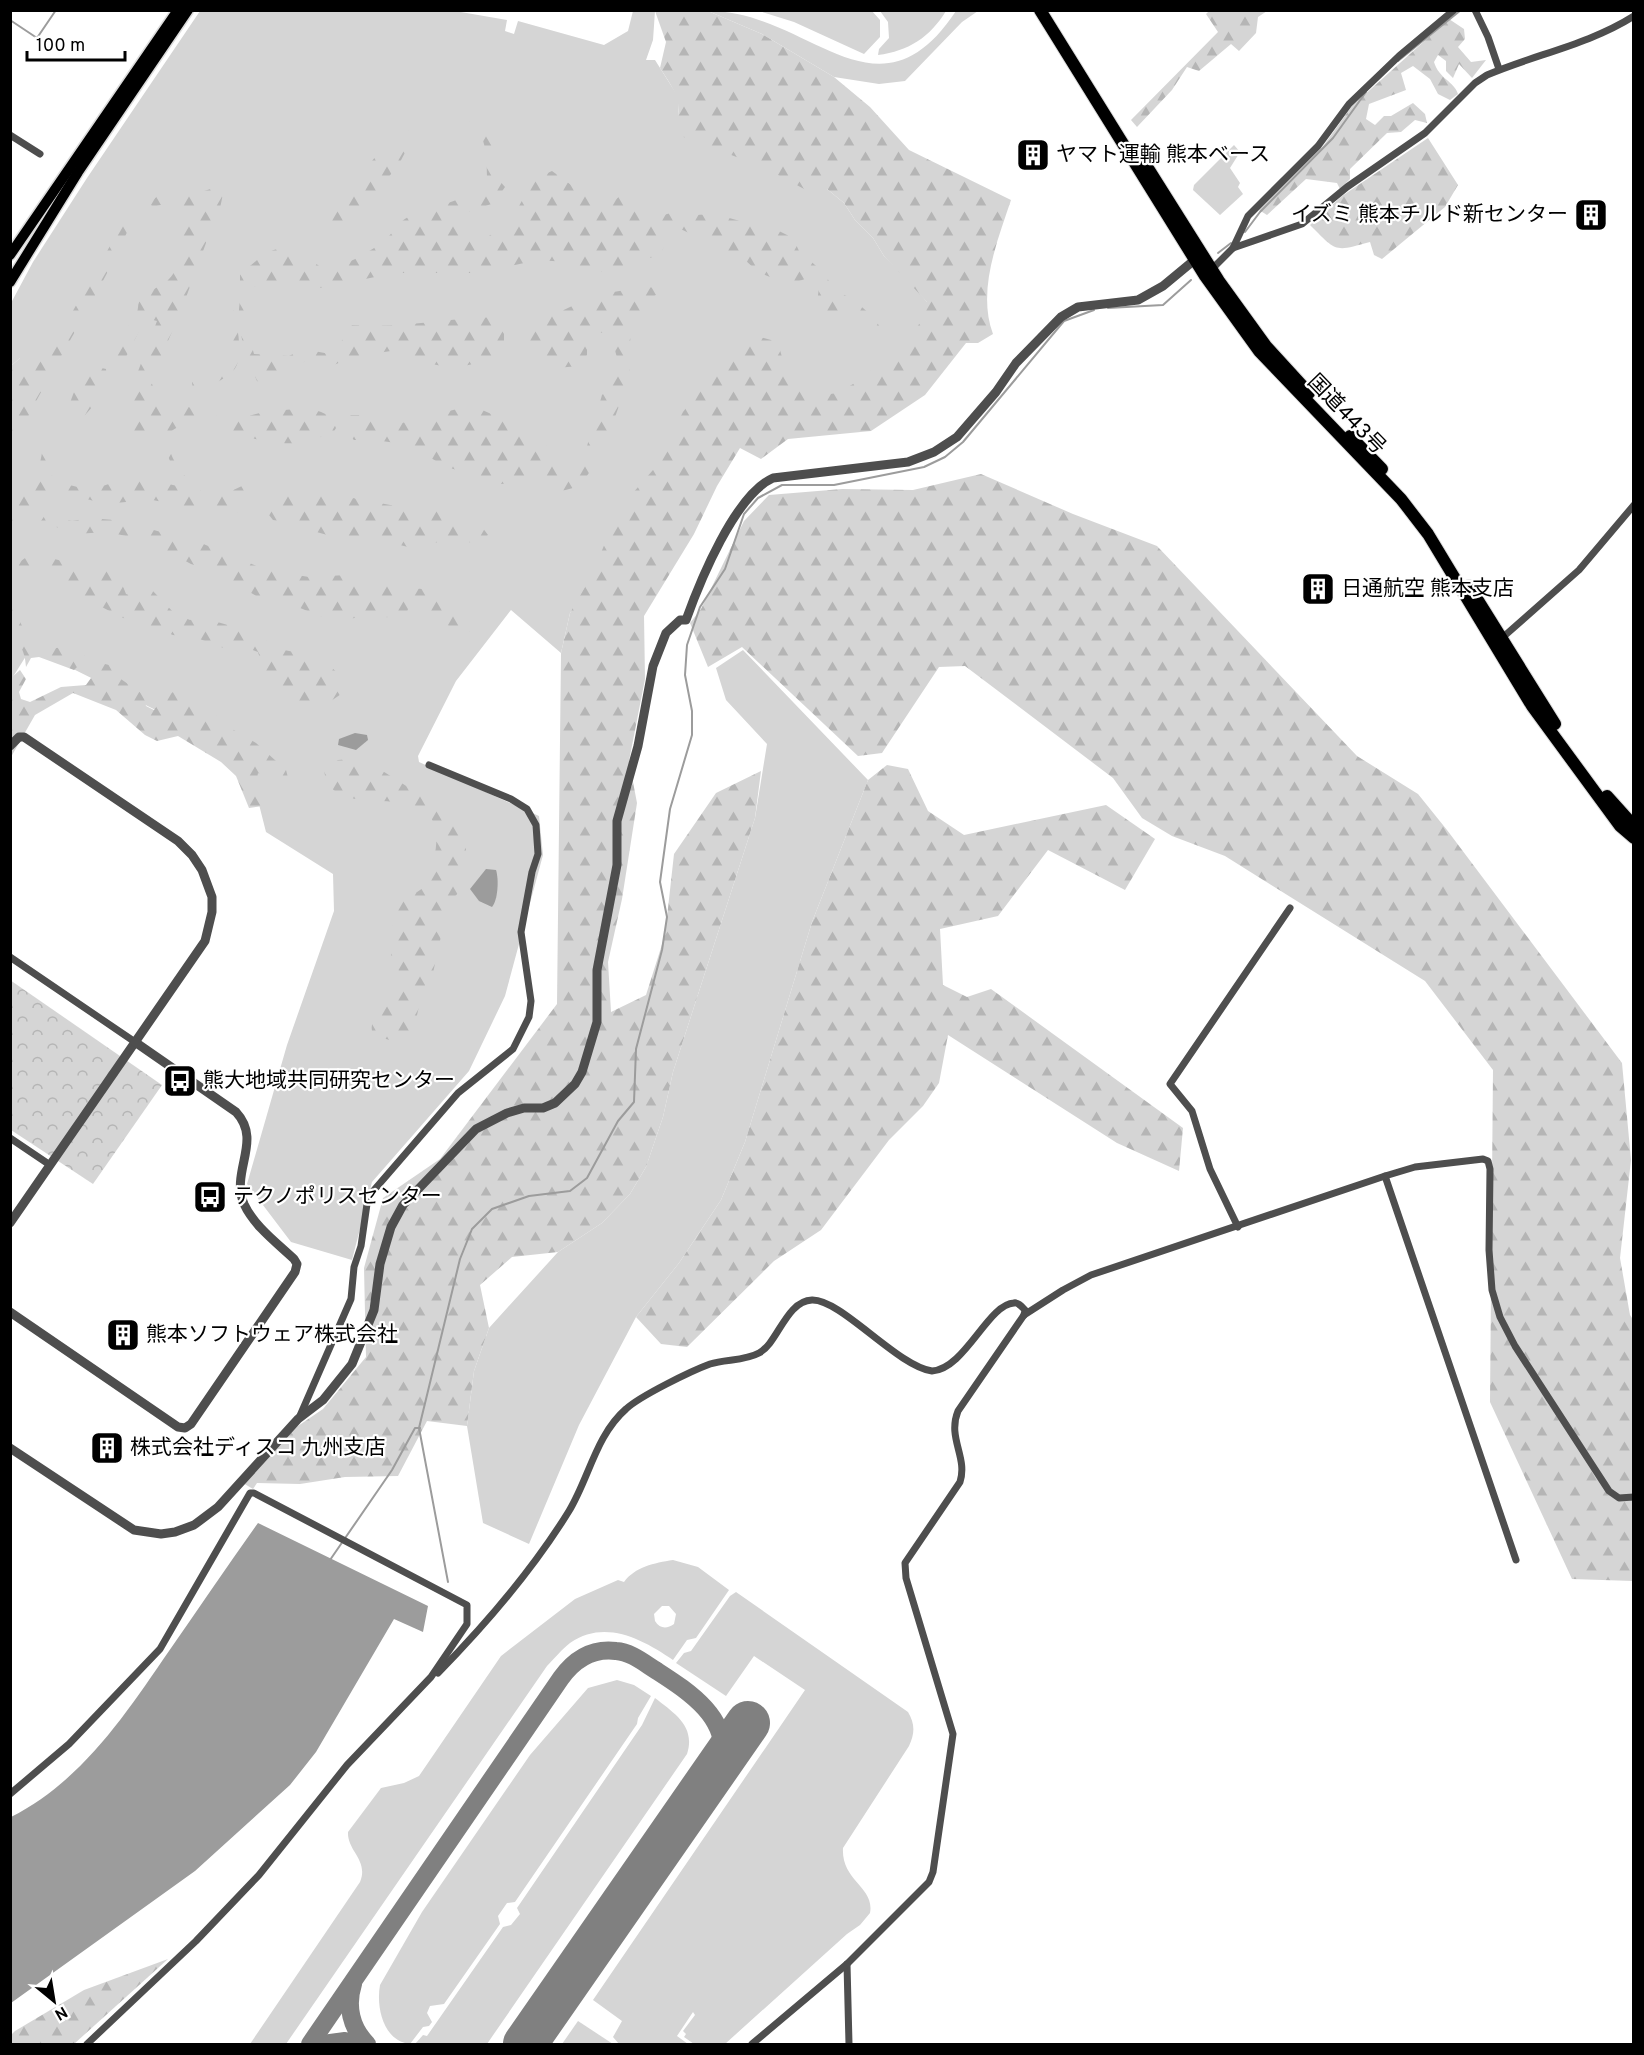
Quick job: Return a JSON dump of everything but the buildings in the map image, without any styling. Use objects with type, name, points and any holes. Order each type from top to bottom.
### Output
[{"type":"highway","name":"国道443号","points":[[1040,10],[1259,351],[1401,499],[1428,534],[1532,706],[1620,826],[1634,838]]},
{"type":"highway","name":"国道443号","points":[[1049,10],[1199,257],[1212,269],[1266,346],[1406,495],[1434,530],[1563,736],[1604,792],[1634,826]]},
{"type":"main road","points":[[10,255],[178,10]]},
{"type":"main road","points":[[10,282],[78,172],[188,10]]},
{"type":"street","points":[[1212,269],[1233,248],[1248,216],[1318,146],[1349,104],[1399,56],[1454,10]]},
{"type":"street","points":[[1475,10],[1499,69]]},
{"type":"street","points":[[1233,248],[1302,224],[1347,187],[1425,133],[1474,83],[1499,69],[1585,41],[1634,16]]},
{"type":"street","points":[[10,135],[40,154]]},
{"type":"street","points":[[10,1448],[117,1521],[134,1530],[161,1534],[184,1530],[212,1512],[298,1419],[323,1400],[352,1364],[374,1310],[380,1264],[391,1227],[404,1205],[476,1130],[507,1113],[524,1108],[543,1108],[555,1103],[575,1084],[582,1072],[597,1022],[597,970],[617,865],[617,821],[638,746],[653,666],[666,633],[680,620],[686,620],[705,574],[746,500],[763,482],[773,478],[909,462],[934,452],[957,436],[996,392],[1016,363],[1061,317],[1078,307],[1138,300],[1164,286],[1199,257]]},
{"type":"street","points":[[1502,638],[1578,570],[1634,505]]},
{"type":"street","points":[[10,746],[19,737],[24,737],[178,841],[192,855],[205,877],[212,897],[212,912],[205,940],[10,1223]]},
{"type":"street","points":[[298,1419],[351,1299],[354,1267],[361,1246],[368,1197],[458,1093],[513,1049],[528,1017],[531,1001],[521,932],[538,854],[536,825],[527,809],[511,799],[429,765]]},
{"type":"street","points":[[1238,1227],[1210,1169],[1192,1111],[1170,1084],[1290,908]]},
{"type":"street","points":[[10,957],[135,1041],[236,1112],[245,1121],[248,1131],[240,1184],[244,1203],[254,1221],[297,1264],[295,1272],[191,1424],[185,1428],[178,1427],[10,1312]]},
{"type":"street","points":[[10,1138],[50,1165]]},
{"type":"street","points":[[752,2044],[848,1964],[929,1882],[933,1872],[953,1734],[906,1578],[905,1563],[916,1543],[960,1482],[962,1467],[953,1428],[958,1411],[1024,1315],[1091,1275],[1415,1167],[1483,1159],[1488,1161],[1492,1290],[1500,1317],[1515,1346],[1609,1491],[1619,1498],[1634,1497]]},
{"type":"street","points":[[1385,1176],[1516,1560]]},
{"type":"street","points":[[347,1765],[476,1634],[528,1573],[583,1487],[606,1434],[627,1408],[710,1364],[758,1354],[768,1346],[782,1322],[802,1304],[812,1300],[831,1307],[906,1359],[932,1371],[948,1366],[996,1314],[1012,1303],[1017,1303],[1025,1310],[1024,1315]]},
{"type":"street","points":[[10,1794],[69,1744],[160,1649],[250,1493],[254,1493],[466,1605],[467,1624],[431,1677],[347,1765],[259,1875],[196,1941],[87,2044]]},
{"type":"street","points":[[848,1964],[849,2044]]},
{"type":"green space","points":[[200,11],[455,11],[507,20],[505,31],[514,34],[518,21],[604,45],[628,31],[633,11],[655,11],[653,40],[646,60],[655,60],[679,98],[678,120],[827,189],[844,203],[855,220],[873,238],[884,256],[904,275],[945,323],[820,422],[755,357],[570,613],[561,653],[511,610],[456,681],[418,756],[419,762],[539,816],[543,855],[505,996],[469,1071],[372,1182],[352,1260],[291,1242],[247,1184],[287,1045],[334,911],[333,874],[266,832],[251,773],[238,751],[31,648],[11,680],[11,414],[20,358],[11,366],[11,303],[33,262],[87,178]]},
{"type":"green space","points":[[655,11],[708,11],[762,34],[834,77],[870,107],[909,150],[1011,200],[995,250],[988,284],[987,301],[993,334],[978,343],[966,343],[925,395],[871,431],[788,439],[761,459],[740,448],[717,486],[694,534],[644,616],[645,679],[629,761],[637,803],[622,899],[608,962],[611,1012],[646,995],[665,935],[674,854],[716,793],[761,771],[755,818],[673,1072],[663,1117],[646,1167],[630,1194],[602,1223],[558,1252],[512,1257],[480,1285],[489,1328],[474,1371],[467,1426],[427,1421],[398,1476],[345,1477],[300,1484],[257,1483],[253,1489],[243,1483],[295,1428],[323,1409],[366,1357],[364,1268],[383,1198],[440,1159],[557,1004],[561,653],[570,613],[591,577],[610,531],[632,494],[653,470],[683,412],[703,386],[745,341],[756,336],[771,340],[780,350],[786,371],[796,387],[814,396],[838,393],[858,381],[903,345],[923,319],[927,302],[884,256],[873,238],[855,220],[844,203],[827,189],[806,190],[763,167],[673,133],[677,123],[677,99],[660,68],[666,42]]},
{"type":"green space","points":[[708,11],[744,16],[778,27],[840,55],[869,63],[898,61],[927,45],[956,11],[978,11],[962,22],[905,81],[879,84],[834,77],[762,34]]},
{"type":"green space","points":[[759,11],[872,11],[880,20],[880,37],[864,54],[794,22]]},
{"type":"green space","points":[[880,11],[946,11],[933,28],[918,41],[899,50],[878,55],[879,49],[889,38],[888,22]]},
{"type":"green space","points":[[1209,11],[1267,11],[1258,17],[1256,33],[1239,51],[1231,44],[1199,71],[1187,67],[1172,90],[1137,127],[1131,120],[1218,32],[1206,14]]},
{"type":"green space","points":[[1449,19],[1464,29],[1465,39],[1458,47],[1471,62],[1486,60],[1472,78],[1459,64],[1453,78],[1446,71],[1446,61],[1438,55],[1434,62],[1436,68],[1458,94],[1450,100],[1438,94],[1430,79],[1413,66],[1401,73],[1406,90],[1369,104],[1366,119],[1375,125],[1384,116],[1391,116],[1413,103],[1425,114],[1427,123],[1415,120],[1401,132],[1387,133],[1350,169],[1350,179],[1340,189],[1337,183],[1306,179],[1267,215],[1259,210],[1324,145],[1352,106]]},
{"type":"green space","points":[[476,114],[483,117],[496,145],[498,179],[505,187],[494,203],[455,217],[455,229],[463,237],[487,237],[509,224],[534,179],[552,171],[600,206],[612,203],[622,194],[631,199],[651,219],[680,210],[695,215],[715,214],[740,221],[755,219],[793,238],[799,251],[823,272],[835,290],[854,300],[872,316],[886,335],[888,344],[882,343],[868,326],[854,317],[816,312],[819,287],[808,278],[790,284],[775,279],[758,272],[744,259],[670,224],[663,224],[659,230],[666,242],[660,255],[602,272],[583,270],[567,262],[538,260],[479,273],[395,273],[315,289],[275,283],[247,288],[240,282],[240,275],[252,264],[271,251],[280,249],[289,249],[298,253],[323,269],[348,262],[364,255],[385,240],[408,217],[478,190],[487,183],[487,165],[483,139],[467,119]]},
{"type":"green space","points":[[419,126],[399,164],[352,223],[342,229],[328,225],[329,214],[343,208],[360,176],[376,156],[395,147],[404,133]]},
{"type":"green space","points":[[1428,138],[1458,185],[1445,207],[1382,259],[1374,255],[1370,242],[1337,247],[1331,245],[1310,225],[1342,196]]},
{"type":"green space","points":[[1234,145],[1240,152],[1230,168],[1240,183],[1238,187],[1243,194],[1220,215],[1193,190],[1194,185]]},
{"type":"green space","points":[[217,187],[223,194],[220,208],[210,223],[206,243],[181,311],[158,364],[150,372],[149,378],[160,400],[170,407],[181,403],[193,391],[192,382],[195,380],[215,376],[224,371],[230,364],[233,346],[224,307],[225,304],[232,305],[239,341],[236,367],[185,406],[217,415],[214,419],[190,421],[180,426],[169,433],[168,443],[181,472],[197,488],[214,499],[242,486],[246,493],[237,513],[227,517],[210,511],[137,497],[126,502],[104,504],[63,492],[54,494],[32,516],[11,528],[11,510],[24,488],[32,483],[38,473],[43,448],[49,447],[50,473],[57,482],[90,490],[134,476],[186,488],[187,485],[170,461],[157,429],[136,440],[130,435],[128,426],[132,416],[134,382],[157,321],[153,320],[142,325],[122,365],[117,368],[111,366],[110,359],[114,345],[134,319],[140,301],[170,278],[180,257],[183,230],[176,208],[164,204],[153,207],[149,203],[160,194],[191,195]]},
{"type":"green space","points":[[122,225],[129,228],[95,296],[30,414],[11,462],[11,366],[20,358],[50,351]]},
{"type":"green space","points":[[644,287],[665,288],[644,304],[630,332],[631,364],[624,392],[611,428],[599,444],[593,467],[580,486],[562,491],[542,480],[501,484],[444,466],[410,445],[375,440],[354,440],[345,432],[344,422],[351,415],[370,415],[387,423],[402,423],[457,409],[480,409],[541,436],[558,465],[569,467],[585,453],[602,395],[613,384],[619,365],[613,343],[606,333],[594,332],[587,339],[587,355],[579,366],[556,368],[520,343],[520,331],[595,295]]},
{"type":"green space","points":[[242,293],[246,295],[244,319],[254,354],[289,356],[303,349],[330,354],[352,325],[371,326],[501,317],[504,328],[504,346],[494,355],[482,361],[455,367],[428,362],[404,349],[351,357],[330,367],[305,361],[280,382],[268,385],[257,381],[248,360],[239,315]]},
{"type":"green space","points":[[97,367],[106,369],[103,389],[83,417],[75,418],[68,411],[74,391],[81,380]]},
{"type":"green space","points":[[303,409],[319,411],[331,418],[336,428],[333,433],[300,443],[284,443],[250,438],[226,428],[253,415]]},
{"type":"green space","points":[[981,474],[1073,514],[1157,546],[1357,756],[1418,794],[1622,1063],[1631,1160],[1620,1258],[1630,1315],[1634,1321],[1633,1581],[1572,1579],[1490,1402],[1493,1070],[1425,981],[1225,856],[1172,836],[1142,818],[1113,778],[965,666],[939,667],[882,753],[858,756],[742,647],[708,667],[690,623],[701,609],[744,521],[769,495],[842,489],[913,490]]},
{"type":"green space","points":[[270,495],[342,496],[417,510],[451,508],[460,526],[482,527],[488,535],[479,543],[442,540],[426,547],[412,548],[364,536],[331,536],[273,520],[265,510]]},
{"type":"green space","points":[[45,515],[72,521],[89,518],[114,520],[201,543],[266,570],[309,577],[347,575],[374,584],[422,589],[455,616],[467,622],[481,621],[475,632],[457,629],[436,619],[417,600],[410,603],[407,612],[393,617],[354,618],[341,622],[327,619],[288,603],[258,597],[213,571],[191,564],[148,541],[108,532],[74,534],[41,521]]},
{"type":"green space","points":[[28,556],[35,557],[36,563],[21,577],[16,597],[16,607],[23,628],[36,643],[44,647],[85,647],[85,659],[74,670],[39,657],[31,658],[26,667],[22,650],[12,628],[9,612],[10,595],[18,563]]},
{"type":"green space","points":[[47,557],[96,570],[110,567],[117,571],[126,594],[133,596],[142,590],[151,589],[175,614],[190,620],[200,617],[245,630],[284,650],[320,657],[342,677],[344,692],[331,701],[293,712],[262,665],[258,652],[250,649],[242,655],[197,638],[173,635],[136,620],[123,618],[73,592],[66,576],[45,564],[43,559]]},
{"type":"green space","points":[[743,650],[868,780],[812,922],[745,1142],[721,1200],[679,1263],[636,1317],[579,1425],[529,1544],[483,1523],[467,1426],[474,1371],[489,1328],[558,1252],[602,1223],[630,1194],[646,1167],[663,1117],[673,1072],[755,818],[767,744],[726,700],[716,668]]},
{"type":"green space","points":[[97,662],[109,665],[115,675],[144,695],[146,706],[154,710],[161,700],[173,692],[184,694],[194,702],[207,706],[227,726],[256,743],[286,770],[290,785],[286,789],[258,773],[263,806],[249,808],[236,776],[221,762],[178,736],[157,741],[145,735],[116,710],[73,693],[35,715],[11,757],[11,678],[20,670],[26,679],[19,692],[21,699],[30,702],[61,687],[86,685],[96,671]]},
{"type":"green space","points":[[351,759],[370,763],[422,796],[456,824],[465,837],[466,851],[459,892],[448,904],[433,973],[423,989],[412,1037],[404,1044],[376,1039],[372,1026],[378,1014],[398,996],[405,983],[391,956],[392,902],[395,893],[417,892],[426,886],[436,844],[432,819],[417,807],[396,802],[350,798],[332,789],[324,769],[338,760]]},
{"type":"green space","points":[[887,765],[908,769],[928,811],[964,835],[1106,805],[1155,839],[1125,890],[1048,850],[998,916],[940,929],[943,985],[967,997],[991,989],[1183,1128],[1179,1171],[1117,1143],[948,1035],[939,1083],[923,1106],[889,1140],[821,1230],[774,1261],[687,1347],[661,1344],[636,1317],[679,1263],[721,1200],[745,1142],[812,922],[868,780]]},
{"type":"green space","points":[[10,980],[162,1085],[93,1184],[11,1130]]},
{"type":"green space","points":[[673,1560],[698,1567],[729,1590],[696,1638],[687,1640],[673,1660],[636,1639],[610,1632],[583,1636],[564,1648],[547,1666],[286,2044],[250,2044],[360,1882],[362,1868],[351,1845],[348,1832],[381,1788],[404,1783],[419,1776],[501,1656],[575,1599],[618,1580],[624,1582],[639,1569]],"holes":[[[662,1606],[669,1606],[676,1614],[674,1624],[661,1627],[655,1621],[654,1614]]]},
{"type":"green space","points":[[736,1592],[908,1712],[910,1716],[913,1729],[909,1746],[843,1848],[847,1868],[868,1897],[870,1913],[860,1925],[847,1934],[725,2044],[694,2044],[684,2037],[686,2034],[683,2031],[695,2015],[693,2012],[677,2036],[688,2044],[619,2044],[613,2037],[622,2021],[593,2000],[805,1690],[754,1656],[726,1696],[676,1663],[684,1653],[691,1651],[730,1596]]},
{"type":"green space","points":[[617,1680],[634,1685],[651,1696],[637,1724],[515,1902],[507,1903],[498,1916],[500,1924],[444,2004],[430,2006],[427,2013],[432,2022],[429,2026],[423,2027],[410,2044],[401,2042],[393,2037],[383,2022],[379,2003],[380,1985],[422,1912],[530,1755],[588,1688]]},
{"type":"green space","points":[[655,1698],[676,1715],[686,1728],[689,1744],[687,1754],[487,2044],[415,2044],[423,2035],[427,2036],[503,1927],[511,1925],[520,1914],[517,1908],[642,1725]]},
{"type":"green space","points":[[168,1959],[74,2044],[11,2044],[11,2035],[15,2031],[84,1990]]},
{"type":"green space","points":[[578,2021],[613,2044],[562,2044]]},
{"type":"shaded area","points":[[355,733],[367,735],[368,740],[356,750],[338,745],[339,739]]},
{"type":"shaded area","points":[[486,869],[496,870],[497,874],[497,895],[492,907],[479,901],[470,889]]},
{"type":"shaded area","points":[[258,1523],[428,1606],[423,1632],[394,1619],[316,1752],[290,1785],[195,1871],[11,2003],[11,1817],[59,1785],[81,1766],[100,1744],[136,1699]]},
{"type":"waterway","points":[[10,20],[37,38],[56,10]]},
{"type":"waterway","points":[[1398,61],[1461,10]]},
{"type":"waterway","points":[[1245,232],[1260,212],[1333,138],[1366,92]]},
{"type":"waterway","points":[[1218,253],[1231,243]]},
{"type":"waterway","points":[[1108,308],[1163,305],[1191,280]]},
{"type":"waterway","points":[[448,1582],[419,1428],[460,1259],[472,1229],[492,1209],[529,1196],[570,1191],[587,1178],[618,1121],[634,1102],[636,1049],[662,950],[667,917],[660,882],[670,809],[692,735],[692,711],[685,675],[687,645],[700,607],[725,569],[744,514],[758,498],[782,485],[834,485],[924,467],[945,457],[963,442],[1064,321],[1094,310]]},
{"type":"waterway","points":[[330,1560],[392,1470],[415,1428],[420,1428]]},
{"type":"taxiway","points":[[310,2044],[561,1678],[578,1661],[599,1651],[627,1653],[682,1688],[694,1697],[714,1720],[723,1747],[721,1763]]},
{"type":"taxiway","points":[[353,1984],[350,2000],[351,2016],[357,2031],[367,2044]]},
{"type":"taxiway","points":[[323,2044],[345,2041],[361,2044]]},
{"type":"runway","points":[[525,2044],[748,1723]]},
{"type":"place","name":"ヤマト運輸 熊本ベース","points":[[1033,155]]},
{"type":"place","name":"イズミ 熊本チルド新センター","points":[[1591,215]]},
{"type":"place","name":"日通航空 熊本支店","points":[[1318,589]]},
{"type":"place","name":"熊大地域共同研究センター","points":[[180,1081]]},
{"type":"place","name":"テクノポリスセンター","points":[[210,1197]]},
{"type":"place","name":"熊本ソフトウェア株式会社","points":[[123,1335]]},
{"type":"place","name":"株式会社ディスコ 九州支店","points":[[107,1448]]}]
